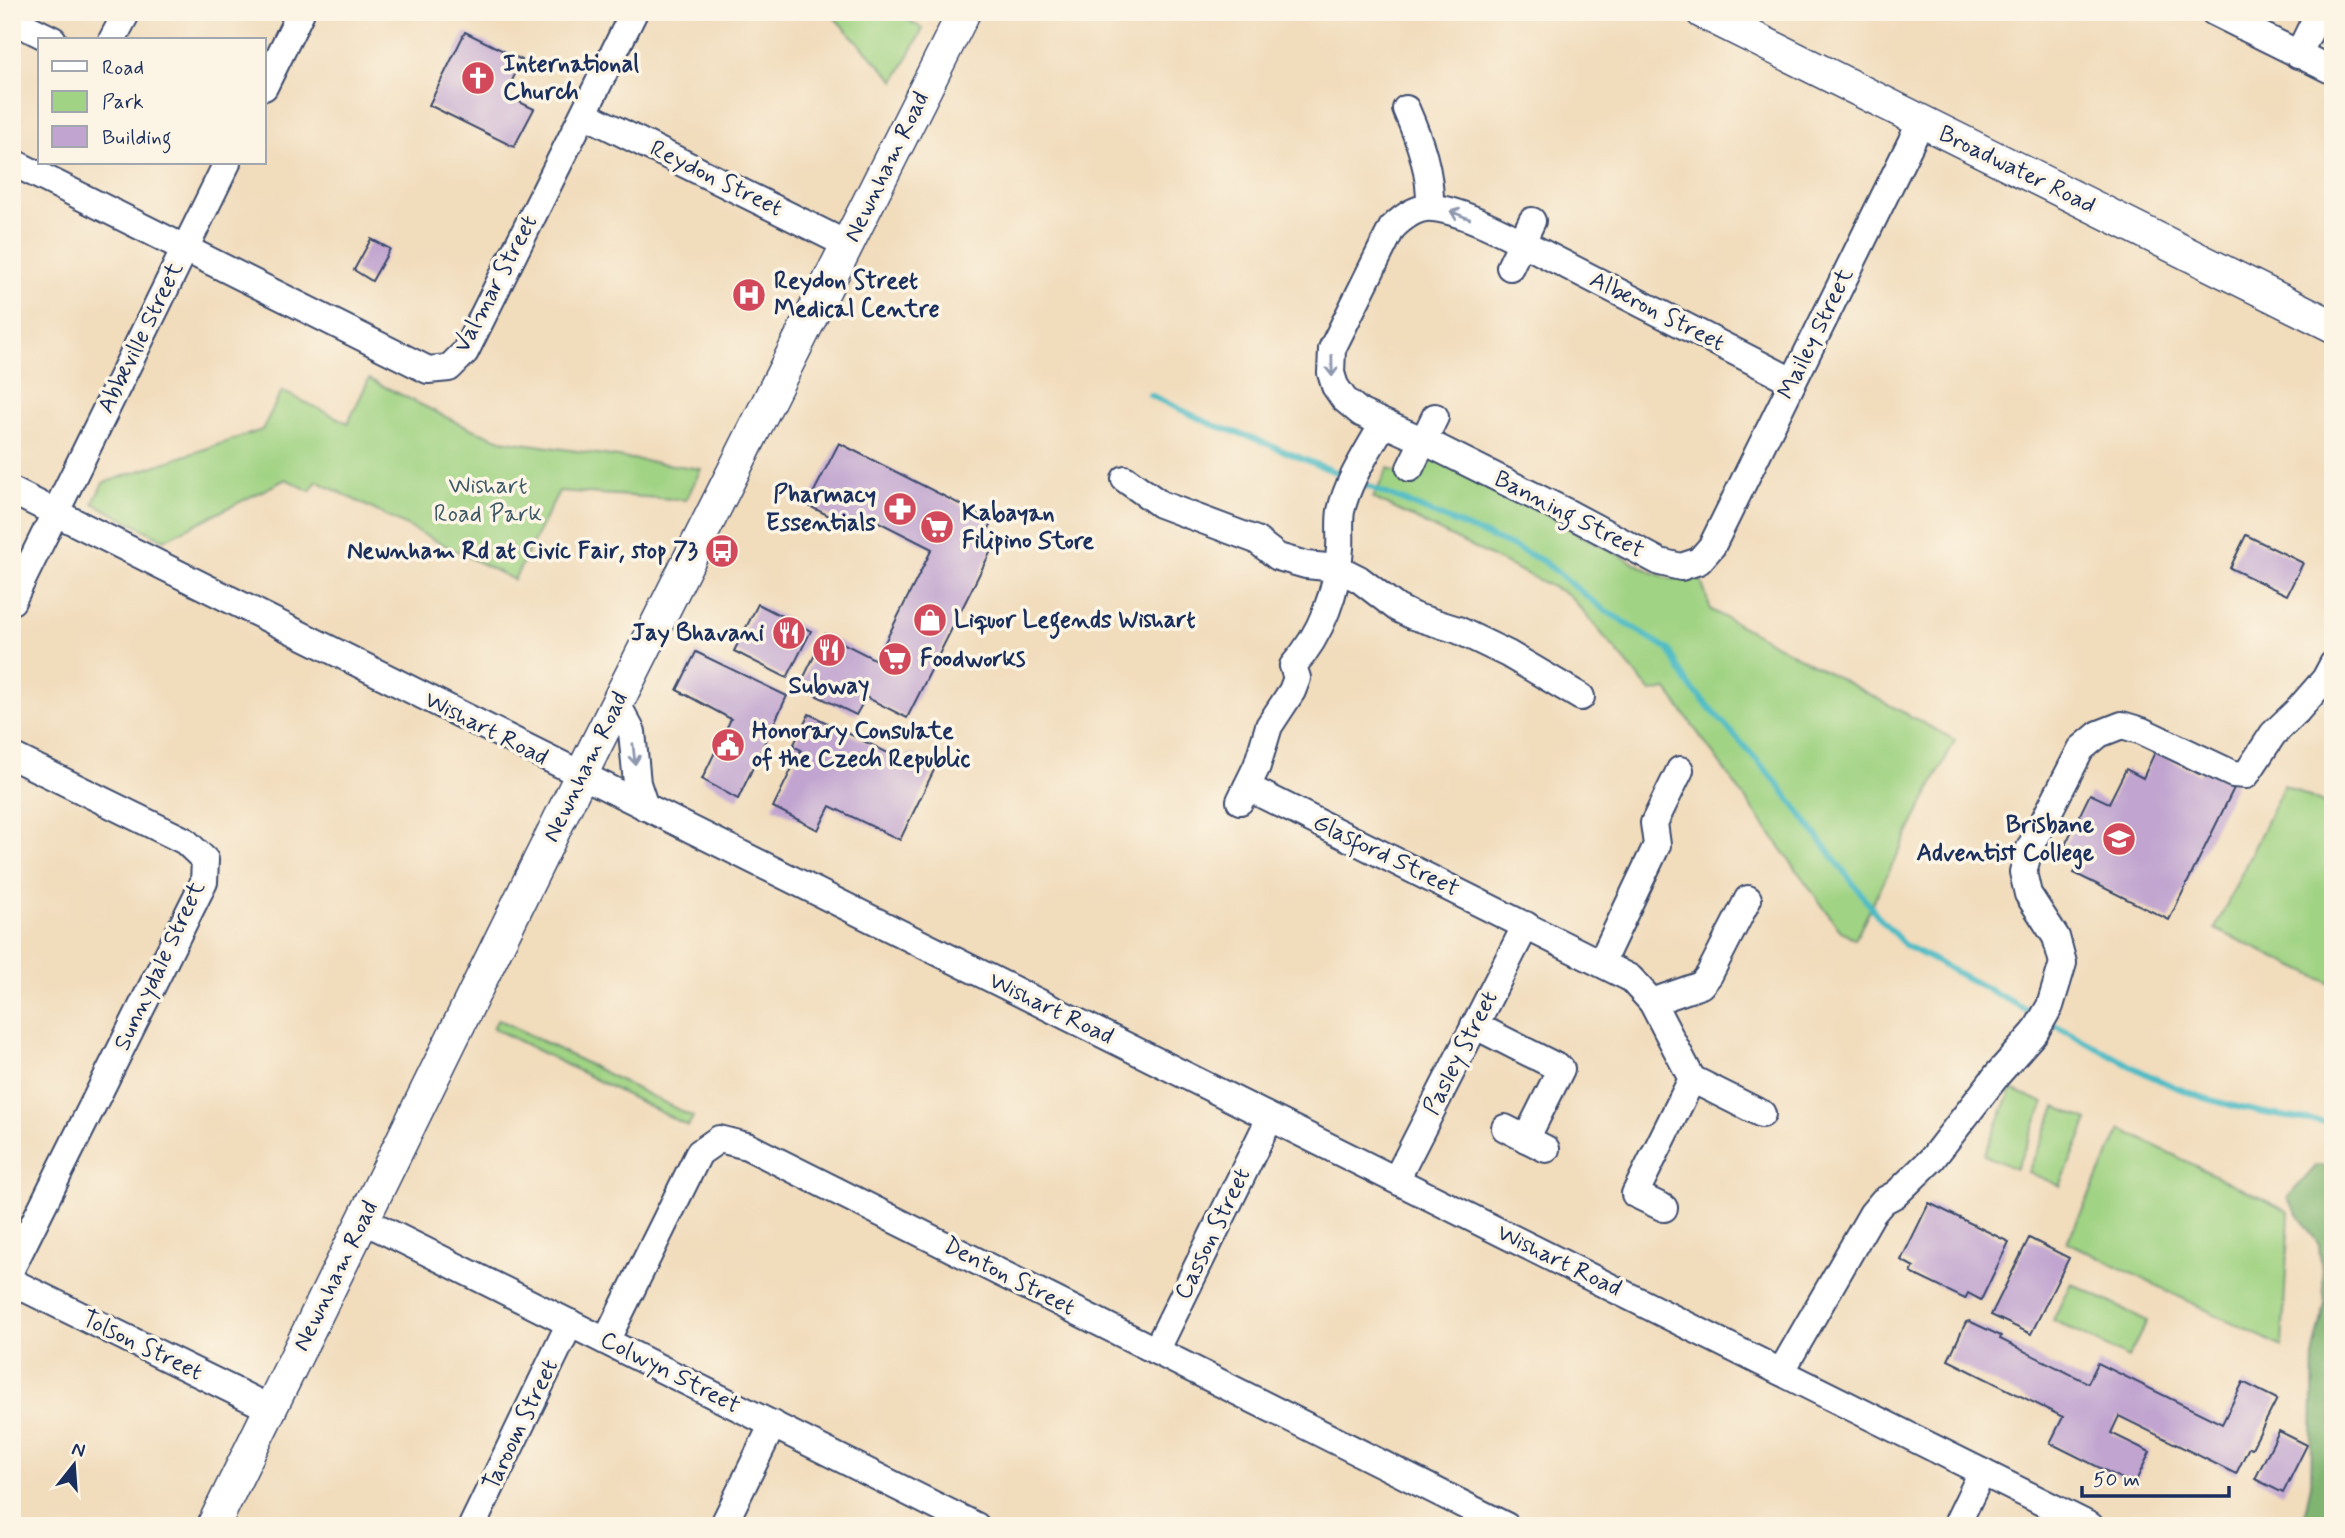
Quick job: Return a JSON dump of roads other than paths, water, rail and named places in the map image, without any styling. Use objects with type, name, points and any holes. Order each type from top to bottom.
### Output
[{"type":"main road","name":"Newnham Road","points":[[214,1526],[581,776],[964,12]]},
{"type":"main road","name":"Broadwater Road","points":[[1702,12],[2333,326]]},
{"type":"street","points":[[114,38],[127,12]]},
{"type":"street","name":"Valmar Street","points":[[12,162],[47,170],[185,249],[428,370],[449,368],[465,352],[634,12]]},
{"type":"street","points":[[2214,12],[2333,71]]},
{"type":"street","points":[[2298,55],[2319,12]]},
{"type":"street","points":[[266,82],[294,15]]},
{"type":"street","points":[[12,20],[49,38]]},
{"type":"street","points":[[1406,109],[1421,142],[1430,189],[1430,207]]},
{"type":"street","name":"Reydon Street","points":[[584,114],[848,245]]},
{"type":"street","name":"Mailey Street","points":[[1712,546],[1921,122]]},
{"type":"street","name":"Abbeville Street","points":[[12,601],[227,164]]},
{"type":"street","name":"Alberon Street","points":[[1430,207],[1527,232],[1792,381]]},
{"type":"street","name":"Banning Street","points":[[1430,207],[1402,218],[1392,228],[1332,349],[1331,373],[1335,386],[1344,399],[1361,413],[1424,441],[1660,562],[1681,566],[1699,561],[1712,546]]},
{"type":"street","points":[[1510,267],[1527,232]]},
{"type":"street","points":[[1410,468],[1435,417]]},
{"type":"street","points":[[1337,568],[1341,513],[1346,495],[1383,424]]},
{"type":"street","points":[[1125,479],[1160,504],[1245,536],[1278,557],[1306,565],[1337,568],[1359,579],[1397,608],[1480,640],[1581,697]]},
{"type":"street","name":"Wishart Road","points":[[12,491],[2090,1526]]},
{"type":"street","name":"Glasford Street","points":[[1337,568],[1331,601],[1304,654],[1293,666],[1297,678],[1292,691],[1269,726],[1257,766],[1243,795],[1525,925],[1630,978],[1652,1002],[1692,1079]]},
{"type":"street","points":[[1781,1372],[1872,1214],[1883,1201],[1896,1194],[1932,1159],[1997,1075],[2035,1032],[2050,1006],[2063,963],[2056,937],[2028,894],[2022,872],[2029,850],[2081,750],[2099,734],[2122,725],[2142,731],[2233,774],[2246,775],[2273,734],[2325,679],[2333,664]]},
{"type":"street","points":[[617,704],[632,732],[637,783],[645,807]]},
{"type":"street","name":"Sunnydale Street","points":[[12,756],[185,841],[205,860],[204,882],[12,1267]]},
{"type":"street","points":[[1601,963],[1657,845],[1654,823],[1680,770]]},
{"type":"street","points":[[1652,1002],[1701,985],[1709,975],[1748,899]]},
{"type":"street","name":"Pasley Street","points":[[1396,1180],[1525,925]]},
{"type":"street","points":[[1474,1026],[1561,1069],[1526,1138]]},
{"type":"street","points":[[1664,1208],[1634,1194],[1692,1079],[1762,1114]]},
{"type":"street","name":"Casson Street","points":[[1156,1350],[1270,1118]]},
{"type":"street","name":"Denton Street","points":[[606,1341],[699,1153],[719,1139],[747,1146],[1506,1526]]},
{"type":"street","name":"Colwyn Street","points":[[363,1220],[974,1525]]},
{"type":"street","name":"Tolson Street","points":[[12,1282],[271,1409]]},
{"type":"street","name":"Taroom Street","points":[[472,1526],[570,1323]]},
{"type":"street","points":[[723,1526],[773,1424]]},
{"type":"street","points":[[1956,1526],[1982,1472]]},
{"type":"waterway","points":[[1150,395],[1213,425],[1250,437],[1345,476]]},
{"type":"waterway","points":[[1358,482],[1543,561],[1603,609],[1669,650],[1687,683],[1774,779],[1881,920],[1905,945],[2038,1016]]},
{"type":"waterway","points":[[2047,1021],[2176,1088],[2236,1107],[2333,1123]]},
{"type":"place","name":"International Church","points":[[478,78]]},
{"type":"place","name":"Reydon Street Medical Centre","points":[[749,295]]},
{"type":"place","name":"Pharmacy Essentials","points":[[900,509]]},
{"type":"place","name":"Kabayan Filipino Store","points":[[937,527]]},
{"type":"place","name":"Newnham Rd at Civic Fair, stop 73","points":[[722,551]]},
{"type":"place","name":"Liquor Legends Wishart","points":[[930,620]]},
{"type":"place","name":"Jay Bhavani","points":[[789,633]]},
{"type":"place","name":"Subway","points":[[829,650]]},
{"type":"place","name":"Foodworks","points":[[895,659]]},
{"type":"place","name":"Honorary Consulate of the Czech Republic","points":[[728,745]]},
{"type":"place","name":"Brisbane Adventist College","points":[[2119,839]]},
{"type":"park label","name":"Wishart Road Park","points":[[488,500]]}]
